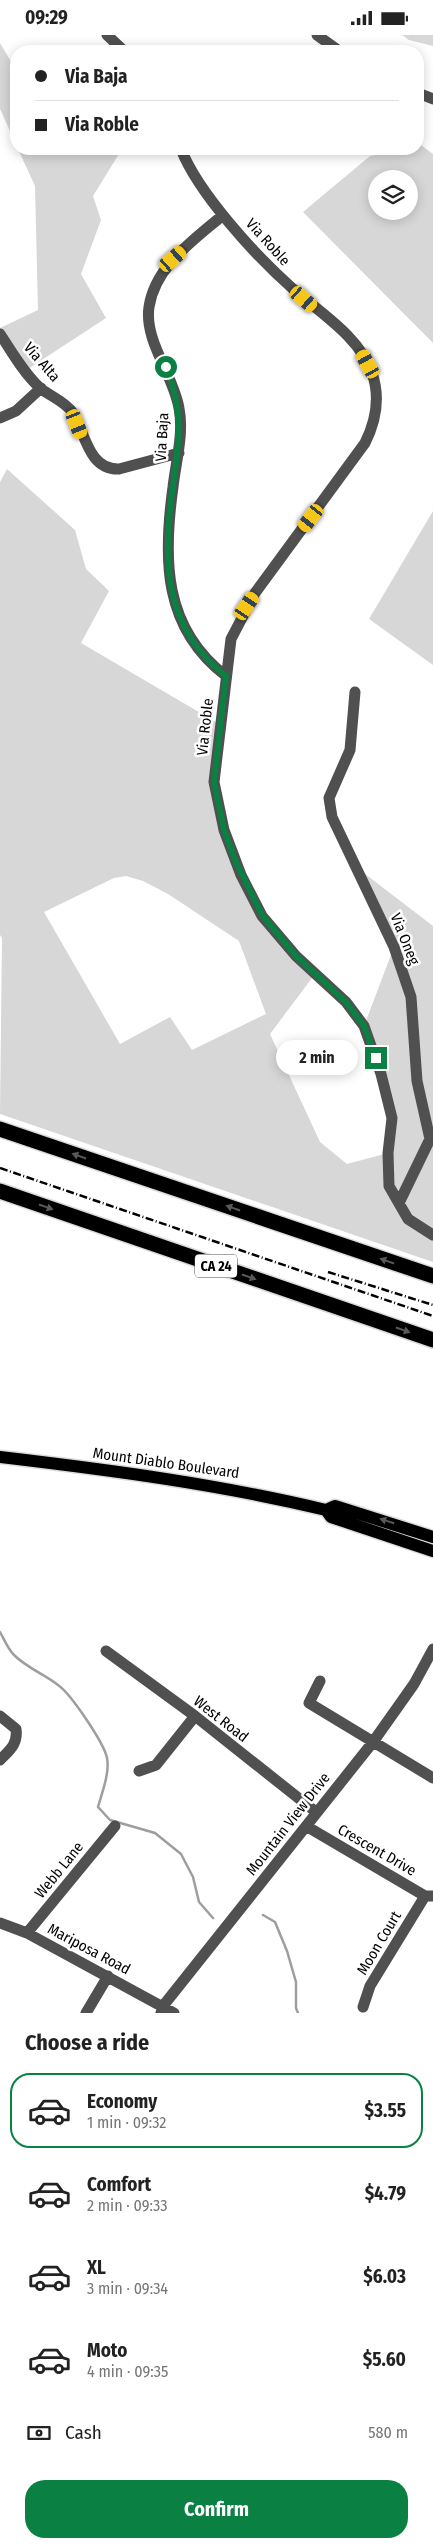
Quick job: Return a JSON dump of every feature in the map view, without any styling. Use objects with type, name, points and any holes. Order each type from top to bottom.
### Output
[{"type":"highway","points":[[0,1129],[433,1276]]},
{"type":"highway","name":"CA 24","points":[[0,1191],[433,1340]]},
{"type":"main road","name":"Mount Diablo Boulevard","points":[[0,1457],[249,1491],[326,1510],[334,1506],[433,1537]]},
{"type":"main road","name":"Mount Diablo Boulevard","points":[[326,1510],[331,1517],[433,1551]]},
{"type":"street","points":[[107,35],[118,45]]},
{"type":"street","points":[[317,35],[331,45]]},
{"type":"street","name":"Via Roble","points":[[183,155],[188,166],[224,215],[279,277],[355,343],[373,374],[376,396],[374,420],[365,443],[247,606],[231,639],[214,782],[224,830],[241,875],[262,915],[296,956],[346,1002],[364,1026],[381,1074],[392,1118],[388,1153],[389,1186],[408,1219],[433,1235]]},
{"type":"street","name":"Via Baja","points":[[224,215],[173,259],[159,278],[149,307],[152,337],[172,383],[179,409],[178,453],[172,487],[167,571],[172,594],[186,631],[212,665],[226,676]]},
{"type":"street","name":"Via Alta","points":[[0,334],[25,371],[41,388],[72,413],[86,447],[96,458],[113,469],[178,453]]},
{"type":"street","points":[[0,418],[16,411],[41,388]]},
{"type":"street","name":"Via Oneg","points":[[356,692],[350,751],[329,798],[332,817],[394,947],[411,997],[417,1081],[430,1139],[399,1203]]},
{"type":"street","name":"Mountain View Drive","points":[[162,2009],[373,1742],[414,1684],[433,1649]]},
{"type":"street","name":"West Road","points":[[106,1651],[195,1716],[316,1813]]},
{"type":"street","points":[[320,1681],[309,1703],[433,1778]]},
{"type":"street","points":[[139,1771],[156,1765],[195,1716]]},
{"type":"street","points":[[0,1717],[16,1729],[17,1738],[14,1746],[0,1760]]},
{"type":"street","name":"Webb Lane","points":[[27,1933],[115,1826]]},
{"type":"street","name":"Crescent Drive","points":[[306,1826],[429,1896]]},
{"type":"street","name":"Moon Court","points":[[363,2007],[370,1986],[429,1896]]},
{"type":"street","name":"Mariposa Road","points":[[0,1923],[27,1933],[108,1976],[162,2009],[174,2013]]},
{"type":"street","points":[[86,2013],[108,1976]]},
{"type":"shaded area","points":[[402,35],[433,35],[433,46],[409,40]]},
{"type":"shaded area","points":[[0,43],[10,60],[10,131],[0,109]]},
{"type":"shaded area","points":[[424,147],[433,154],[433,343],[303,212],[370,156],[424,155]]},
{"type":"shaded area","points":[[21,155],[118,155],[93,196],[101,220],[81,274],[106,318],[25,371],[0,334],[0,328],[38,310],[35,186]]},
{"type":"shaded area","points":[[7,469],[75,530],[86,569],[109,591],[81,643],[221,725],[214,782],[224,830],[262,916],[315,974],[270,1034],[320,1142],[347,1164],[388,1153],[392,1118],[364,1026],[394,947],[356,867],[433,926],[433,1262],[0,1114],[2,938],[0,935],[0,482]],"holes":[[[126,876],[143,881],[168,894],[239,941],[266,1014],[192,1050],[170,1017],[120,1044],[44,912],[114,878]]]},
{"type":"shaded area","points":[[433,511],[433,665],[369,619]]},
{"type":"waterway","points":[[0,1632],[14,1655],[24,1664],[53,1681],[64,1690],[94,1731],[105,1751],[108,1764],[98,1807],[110,1820],[155,1833],[181,1854],[193,1877],[199,1902],[213,1918]]},
{"type":"waterway","points":[[263,1915],[275,1922],[287,1951],[296,1982],[296,2008],[298,2013]]},
{"type":"railway","points":[[0,1168],[433,1316]]},
{"type":"railway","points":[[328,1272],[433,1305]]},
{"type":"route","points":[[166,367],[179,409],[178,453],[172,487],[167,571],[174,602],[186,631],[212,665],[226,676],[214,782],[224,830],[241,875],[262,915],[296,956],[346,1002],[364,1026],[376,1058]]}]
